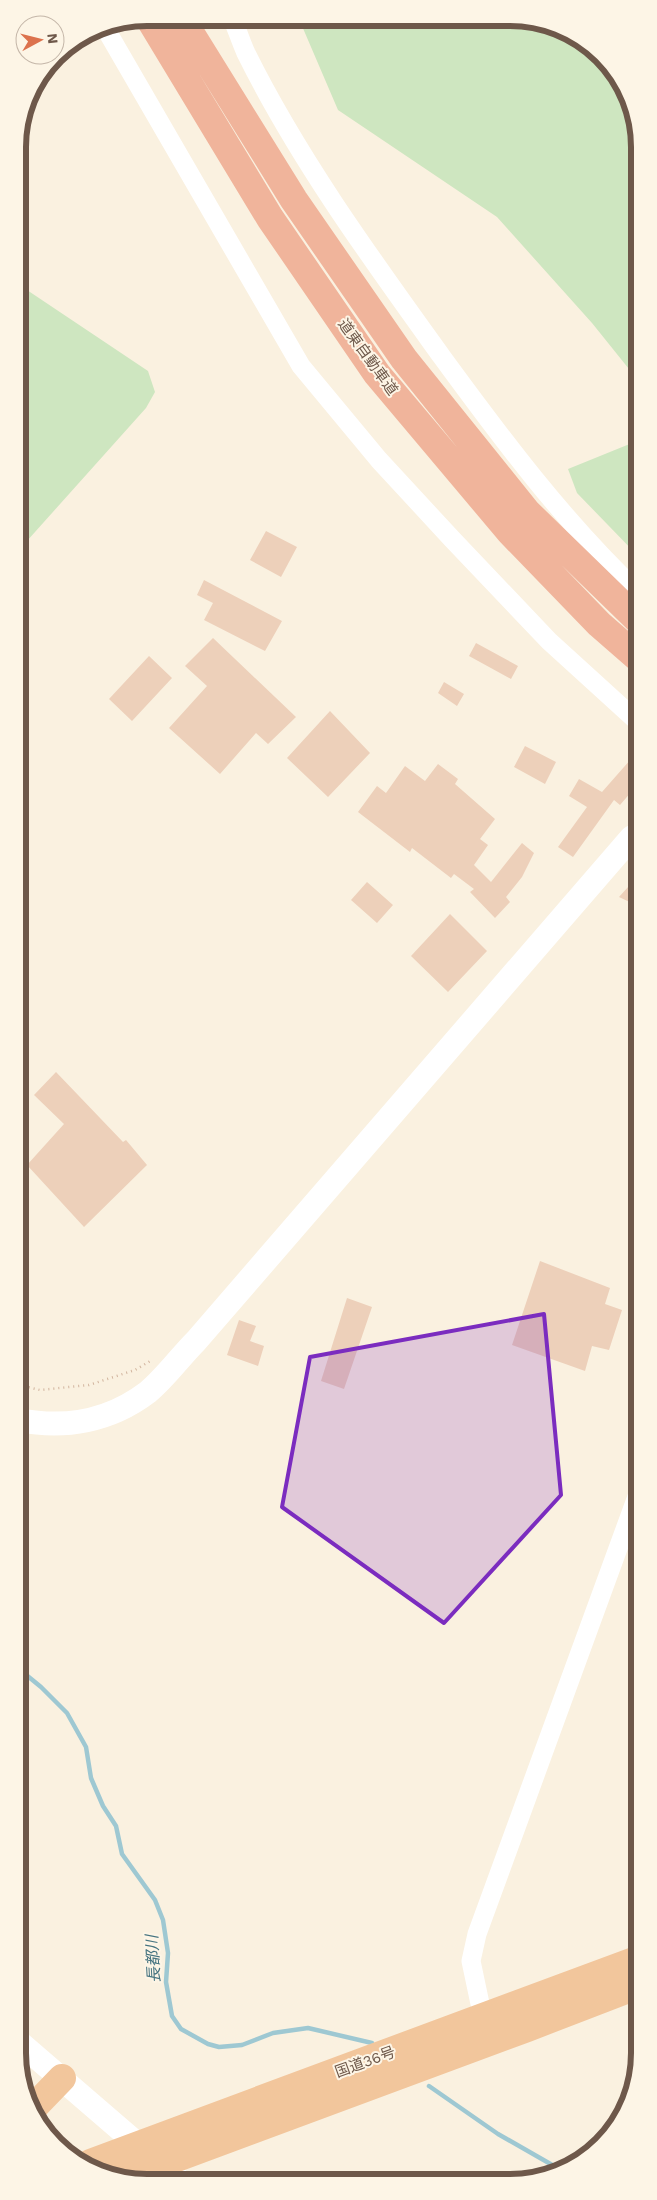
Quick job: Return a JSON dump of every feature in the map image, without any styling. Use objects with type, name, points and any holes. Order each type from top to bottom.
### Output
[{"type":"highway","name":"道東自動車道","points":[[153,27],[270,218],[377,374],[510,532],[599,624],[631,652]]},
{"type":"highway","name":"道東自動車道","points":[[186,27],[294,200],[404,359],[527,512],[631,613]]},
{"type":"highway","name":"国道36号","points":[[95,2161],[630,1962]]},
{"type":"highway","name":"国道36号","points":[[135,2173],[518,2032],[630,1988]]},
{"type":"highway","points":[[38,2103],[62,2078]]},
{"type":"street","points":[[235,27],[245,51],[306,159],[380,271],[500,434],[561,510],[631,584]]},
{"type":"street","points":[[108,33],[302,366],[379,460],[459,546],[549,641],[631,715]]},
{"type":"street","points":[[26,1422],[42,1425],[90,1420],[121,1409],[149,1391],[196,1341],[631,838]]},
{"type":"street","points":[[483,2018],[471,1961],[477,1934],[630,1515]]},
{"type":"street","points":[[26,2048],[172,2174]]},
{"type":"highlighted area","points":[[544,1314],[561,1495],[444,1623],[282,1507],[310,1357]]},
{"type":"green space","points":[[510,26],[549,33],[583,51],[606,74],[615,87],[624,108],[628,124],[631,147],[631,371],[592,323],[497,217],[338,110],[302,27]]},
{"type":"green space","points":[[27,290],[148,371],[155,392],[146,408],[27,541]]},
{"type":"green space","points":[[631,443],[631,549],[577,493],[568,469]]},
{"type":"building","points":[[266,531],[297,547],[281,577],[250,560]]},
{"type":"building","points":[[204,580],[282,621],[265,651],[204,620],[213,603],[197,595]]},
{"type":"building","points":[[213,638],[296,717],[268,744],[256,733],[220,774],[169,728],[207,686],[185,666]]},
{"type":"building","points":[[476,643],[518,666],[511,679],[469,656]]},
{"type":"building","points":[[149,656],[172,678],[132,721],[109,699]]},
{"type":"building","points":[[444,682],[464,694],[457,706],[438,693]]},
{"type":"building","points":[[330,711],[370,753],[328,797],[287,758]]},
{"type":"building","points":[[525,746],[556,762],[545,784],[514,767]]},
{"type":"building","points":[[631,759],[631,793],[620,805],[614,800],[573,857],[558,847],[587,807],[569,796],[579,779],[602,792]]},
{"type":"building","points":[[438,764],[458,779],[455,784],[495,819],[480,839],[488,845],[474,865],[491,882],[522,843],[534,853],[522,877],[506,897],[510,902],[495,918],[470,892],[474,889],[454,874],[451,878],[412,848],[410,852],[358,812],[377,786],[386,793],[405,766],[425,781]]},
{"type":"building","points":[[367,882],[393,905],[377,923],[351,900]]},
{"type":"building","points":[[631,884],[631,902],[619,897]]},
{"type":"building","points":[[450,914],[487,951],[448,992],[411,956]]},
{"type":"building","points":[[56,1072],[123,1142],[126,1140],[147,1165],[84,1227],[27,1165],[64,1124],[34,1095]]},
{"type":"building","points":[[540,1261],[610,1288],[605,1304],[622,1310],[609,1350],[592,1346],[585,1371],[512,1345]]},
{"type":"building","points":[[347,1298],[372,1307],[344,1389],[321,1381]]},
{"type":"building","points":[[239,1320],[256,1326],[250,1341],[264,1346],[258,1366],[227,1355]]},
{"type":"waterway","name":"長都川","points":[[26,1675],[67,1713],[86,1747],[91,1778],[103,1806],[116,1826],[122,1854],[155,1900],[163,1920],[168,1953],[166,1982],[172,2016],[181,2029],[208,2044],[219,2047],[242,2045],[273,2033],[308,2028],[372,2043]]},
{"type":"waterway","name":"長都川","points":[[429,2086],[498,2134],[554,2166]]}]
